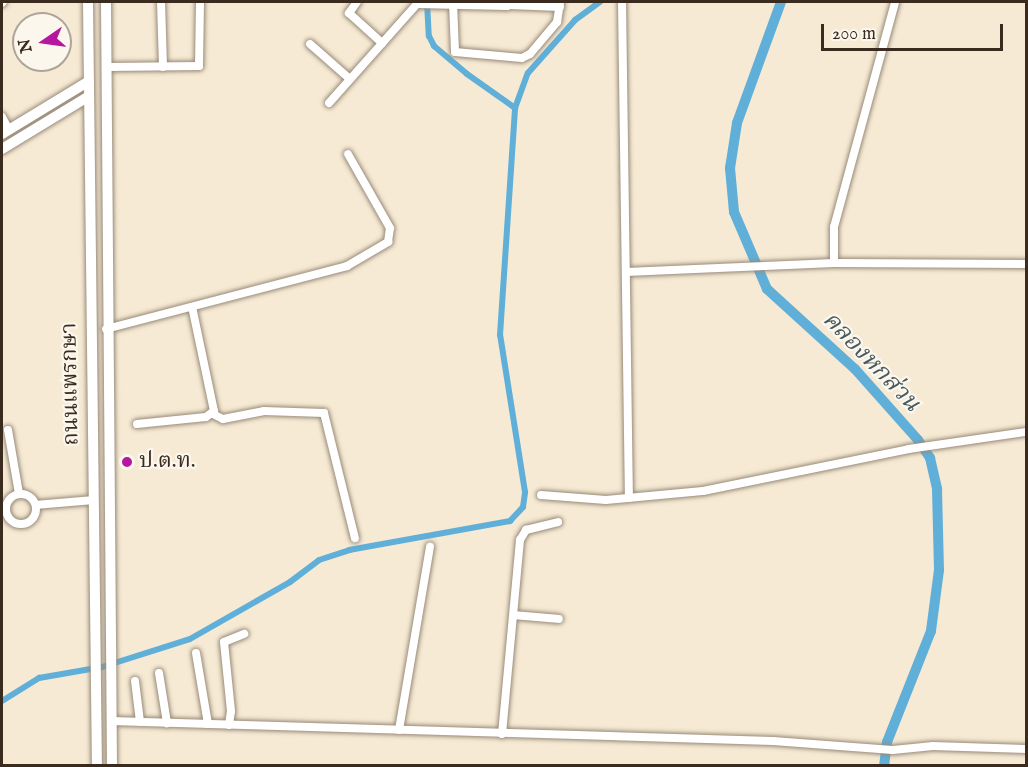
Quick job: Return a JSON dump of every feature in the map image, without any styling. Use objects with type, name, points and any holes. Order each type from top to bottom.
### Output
[{"type":"main road","name":"ถนนแพรกษา","points":[[88,2],[90,96],[88,184],[97,765]]},
{"type":"main road","name":"ถนนแพรกษา","points":[[106,2],[106,329],[112,765]]},
{"type":"main road","points":[[5,132],[89,81]]},
{"type":"main road","points":[[2,149],[90,96]]},
{"type":"main road","points":[[88,184],[106,183]]},
{"type":"street","points":[[161,2],[163,67]]},
{"type":"street","points":[[107,67],[199,66],[200,2]]},
{"type":"street","points":[[357,2],[349,13],[382,43]]},
{"type":"street","points":[[622,2],[629,498]]},
{"type":"street","points":[[834,263],[834,227],[895,2]]},
{"type":"street","points":[[329,103],[417,4],[453,3],[510,3],[560,4],[557,22],[530,54],[522,58],[455,52],[453,3]]},
{"type":"street","points":[[310,44],[350,78]]},
{"type":"street","points":[[2,117],[5,132]]},
{"type":"street","points":[[106,329],[347,266],[388,242],[390,233],[386,219],[348,154]]},
{"type":"street","points":[[626,272],[740,269],[834,263],[1026,264]]},
{"type":"street","points":[[192,307],[213,414]]},
{"type":"street","points":[[137,424],[213,414],[222,418],[264,411],[324,413],[355,538]]},
{"type":"street","points":[[8,430],[19,494]]},
{"type":"street","points":[[541,495],[589,500],[703,491],[909,449],[1026,432]]},
{"type":"street","points":[[2,524],[30,522],[36,514],[36,505],[30,496],[19,494]]},
{"type":"street","points":[[13,522],[6,506],[19,494]]},
{"type":"street","points":[[36,505],[93,500]]},
{"type":"street","points":[[502,734],[522,533],[558,522]]},
{"type":"street","points":[[399,730],[430,547]]},
{"type":"street","points":[[514,615],[559,620]]},
{"type":"street","points":[[229,725],[231,711],[224,642],[243,634]]},
{"type":"street","points":[[196,653],[208,724]]},
{"type":"street","points":[[159,673],[167,723]]},
{"type":"street","points":[[135,681],[140,722]]},
{"type":"street","points":[[111,721],[785,741],[893,750],[933,746],[1026,749]]},
{"type":"waterway","points":[[427,2],[429,36],[434,46],[467,74],[515,108]]},
{"type":"waterway","points":[[2,701],[39,678],[102,667],[190,639],[290,582],[319,560],[349,550],[510,521],[523,507],[525,492],[500,335],[515,108],[528,73],[575,20],[600,2]]},
{"type":"waterway","name":"คลองหกส่วน","points":[[781,2],[737,123],[730,168],[734,212],[767,289],[855,369],[918,440],[930,458],[937,489],[939,570],[931,631],[887,742],[884,766]]},
{"type":"place","name":"ป.ต.ท.","points":[[127,462]]}]
